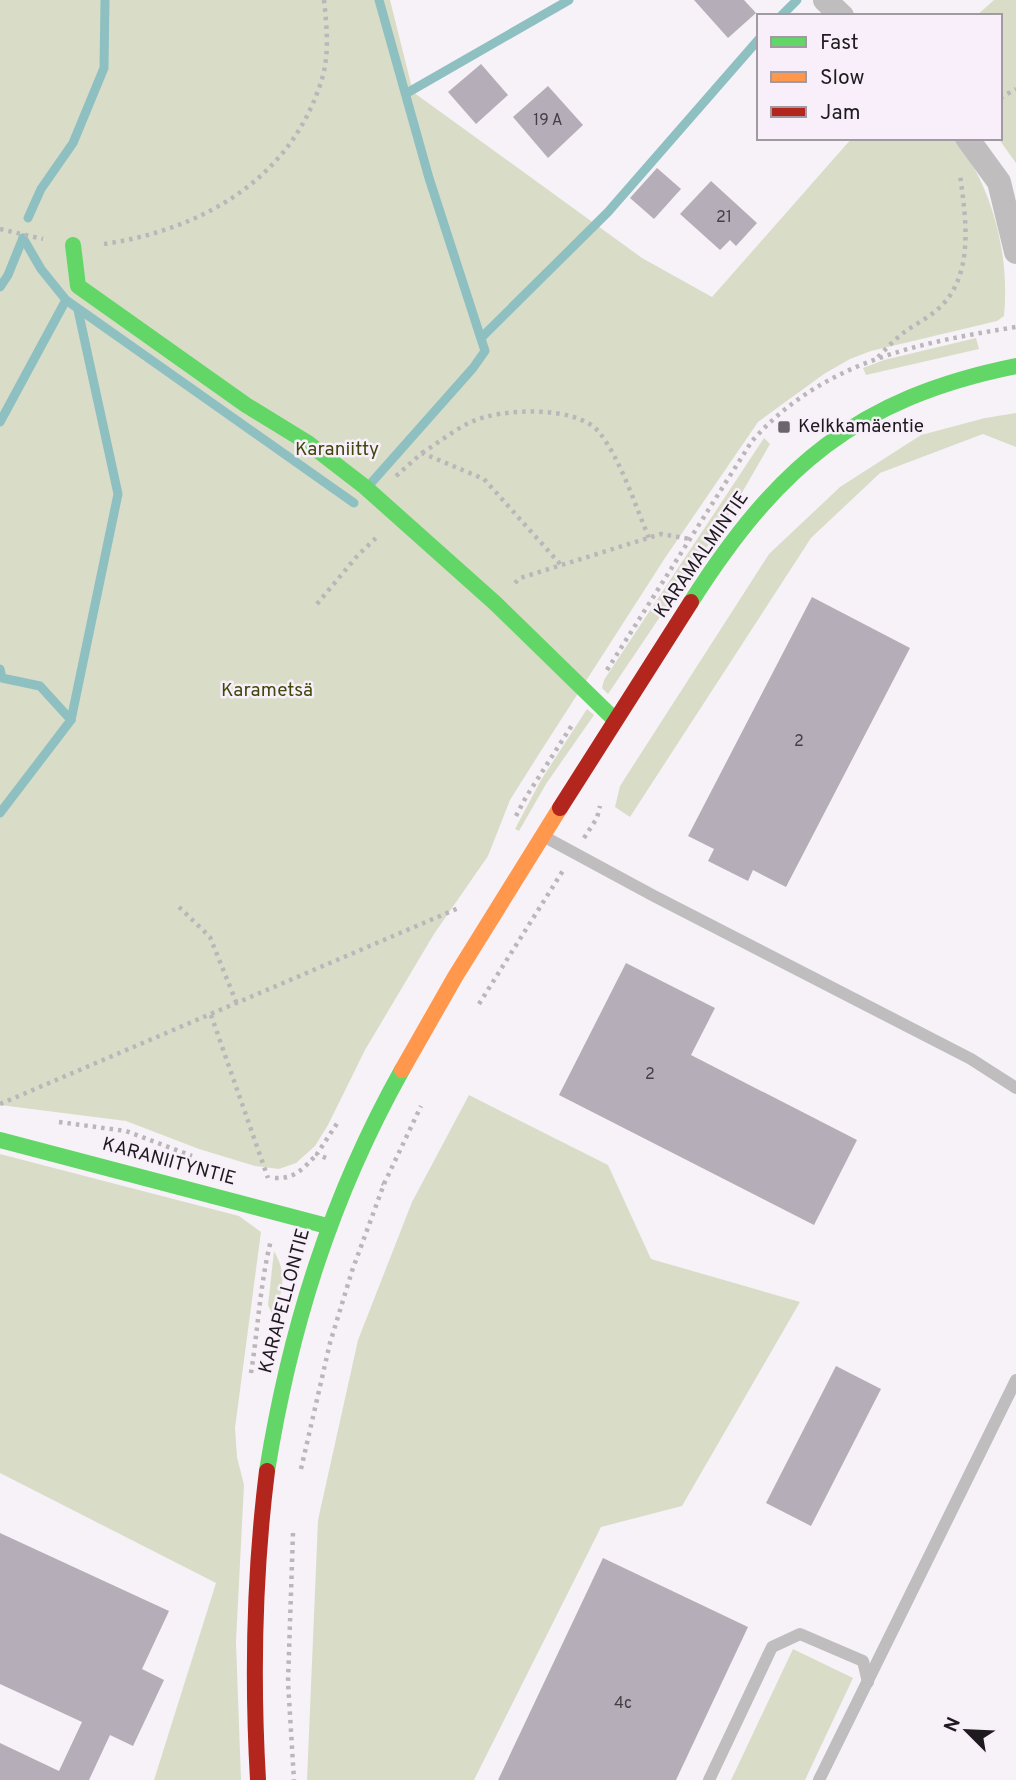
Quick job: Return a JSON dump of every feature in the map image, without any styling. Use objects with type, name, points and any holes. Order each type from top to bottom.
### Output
[{"type":"street","points":[[825,0],[840,14]]},
{"type":"street","points":[[968,140],[999,183],[1016,252]]},
{"type":"street","points":[[73,245],[78,286],[246,405],[308,443],[374,495],[495,603],[615,720]]},
{"type":"street","name":"KARAMALMINTIE","points":[[516,879],[615,720],[740,530],[772,493],[812,455],[864,419],[906,397],[972,374],[1016,366]]},
{"type":"street","name":"KARAPELLONTIE","points":[[258,1780],[254,1739],[252,1644],[257,1550],[266,1476],[287,1368],[306,1293],[327,1226],[387,1093],[426,1023],[516,879]]},
{"type":"street","name":"KARANIITYNTIE","points":[[0,1140],[327,1226]]},
{"type":"lane","points":[[543,836],[971,1059],[1016,1088]]},
{"type":"lane","points":[[819,1780],[1016,1380]]},
{"type":"lane","points":[[709,1780],[772,1647],[800,1634],[863,1661],[868,1682]]},
{"type":"path","points":[[0,229],[73,245],[95,245],[135,239],[192,220],[258,180],[272,166],[304,123],[321,83],[327,29],[324,0]]},
{"type":"path","points":[[877,357],[902,334],[940,308],[961,272],[965,254],[965,210],[959,162]]},
{"type":"path","points":[[514,821],[526,797],[590,696],[752,441],[764,427],[822,383],[856,365],[877,357],[982,332],[1016,327]]},
{"type":"path","points":[[374,495],[422,453],[473,421],[519,411],[575,416],[597,429],[612,453],[649,538]]},
{"type":"path","points":[[422,453],[484,479],[561,565]]},
{"type":"path","points":[[317,604],[358,555],[399,517]]},
{"type":"path","points":[[495,603],[520,578],[662,534],[691,539]]},
{"type":"path","points":[[476,1008],[597,818],[600,806]]},
{"type":"path","points":[[453,919],[468,899]]},
{"type":"path","points":[[179,907],[210,937],[237,1004]]},
{"type":"path","points":[[0,1104],[460,909]]},
{"type":"path","points":[[211,1015],[268,1178]]},
{"type":"path","points":[[299,1482],[330,1343],[352,1270],[384,1184],[424,1100]]},
{"type":"path","points":[[260,1176],[287,1178],[299,1173],[317,1154],[340,1119]]},
{"type":"path","points":[[56,1121],[126,1132],[202,1160]]},
{"type":"path","points":[[317,1154],[384,1184]]},
{"type":"path","points":[[250,1377],[260,1322],[265,1265],[287,1178]]},
{"type":"path","points":[[294,1525],[288,1682],[294,1780]]},
{"type":"green space","name":"Karametsä","points":[[0,0],[390,0],[413,92],[642,258],[712,297],[850,140],[955,140],[979,178],[996,223],[1004,270],[1004,316],[997,321],[871,351],[850,359],[824,374],[758,422],[665,558],[510,800],[488,856],[434,934],[365,1050],[315,1146],[296,1163],[279,1169],[255,1166],[199,1149],[126,1121],[0,1105]]},
{"type":"green space","points":[[994,0],[1016,0],[1016,163],[999,140],[1002,140],[1002,14],[978,14]]},
{"type":"green space","points":[[976,338],[979,349],[866,375],[863,368],[884,360]]},
{"type":"green space","points":[[1016,413],[1016,447],[983,434],[880,473],[811,538],[630,817],[615,807],[620,786],[769,554],[840,487],[921,435],[985,418]]},
{"type":"green space","points":[[764,438],[770,444],[732,510],[608,694],[602,688],[604,680]]},
{"type":"green space","points":[[587,709],[594,715],[546,784],[519,831],[515,829],[541,780]]},
{"type":"green space","points":[[469,1095],[608,1165],[651,1259],[800,1302],[682,1506],[601,1527],[474,1780],[307,1780],[318,1520],[358,1340],[412,1202]]},
{"type":"green space","points":[[0,1154],[239,1216],[261,1232],[235,1428],[237,1457],[244,1485],[236,1642],[241,1780],[154,1780],[216,1583],[0,1473]]},
{"type":"green space","points":[[274,1251],[281,1267],[282,1282],[272,1314],[268,1305]]},
{"type":"green space","points":[[793,1649],[853,1678],[805,1780],[731,1780]]},
{"type":"building","points":[[694,0],[744,0],[756,13],[728,38]]},
{"type":"building","points":[[481,64],[508,95],[476,124],[448,92]]},
{"type":"building","points":[[548,86],[583,125],[548,158],[513,117]]},
{"type":"building","points":[[657,168],[681,189],[654,219],[630,198]]},
{"type":"building","points":[[711,181],[757,223],[736,246],[730,240],[720,250],[680,214]]},
{"type":"building","points":[[812,597],[910,648],[786,887],[753,870],[748,881],[708,861],[714,849],[688,836]]},
{"type":"building","points":[[626,963],[715,1008],[691,1055],[857,1140],[814,1225],[559,1095]]},
{"type":"building","points":[[836,1366],[881,1389],[811,1526],[766,1503]]},
{"type":"building","points":[[0,1533],[169,1611],[142,1669],[164,1680],[133,1746],[110,1735],[89,1780],[0,1780],[0,1743],[59,1771],[82,1722],[0,1684]]},
{"type":"building","points":[[603,1558],[748,1627],[676,1780],[498,1780]]},
{"type":"waterway","points":[[28,218],[41,189],[73,143],[104,68],[105,0]]},
{"type":"waterway","points":[[372,482],[485,351],[429,178],[379,0]]},
{"type":"waterway","points":[[407,93],[569,0]]},
{"type":"waterway","points":[[783,14],[797,0]]},
{"type":"waterway","points":[[481,338],[608,212],[757,41]]},
{"type":"waterway","points":[[0,287],[8,275],[23,238]]},
{"type":"waterway","points":[[0,422],[66,300],[41,269],[23,238]]},
{"type":"waterway","points":[[66,300],[354,503]]},
{"type":"waterway","points":[[71,720],[118,494],[78,310]]},
{"type":"waterway","points":[[0,669],[2,678],[40,686],[71,720],[0,813]]},
{"type":"traffic: fast","points":[[73,245],[78,286],[246,405],[308,443],[365,487],[495,603],[615,720]]},
{"type":"traffic: fast","points":[[691,602],[723,554],[756,513],[790,476],[826,445],[866,419],[910,397],[960,380],[1016,366]]},
{"type":"traffic: fast","points":[[267,1471],[288,1366],[317,1264],[354,1166],[402,1070]]},
{"type":"traffic: fast","points":[[0,1140],[327,1226]]},
{"type":"traffic: slow","points":[[402,1070],[455,977],[560,808]]},
{"type":"traffic: jam","points":[[560,808],[691,602]]},
{"type":"traffic: jam","points":[[258,1780],[255,1625],[267,1471]]},
{"type":"place","name":"Kelkkamäentie","points":[[784,427]]},
{"type":"park label","name":"Karaniitty","points":[[337,450]]}]
